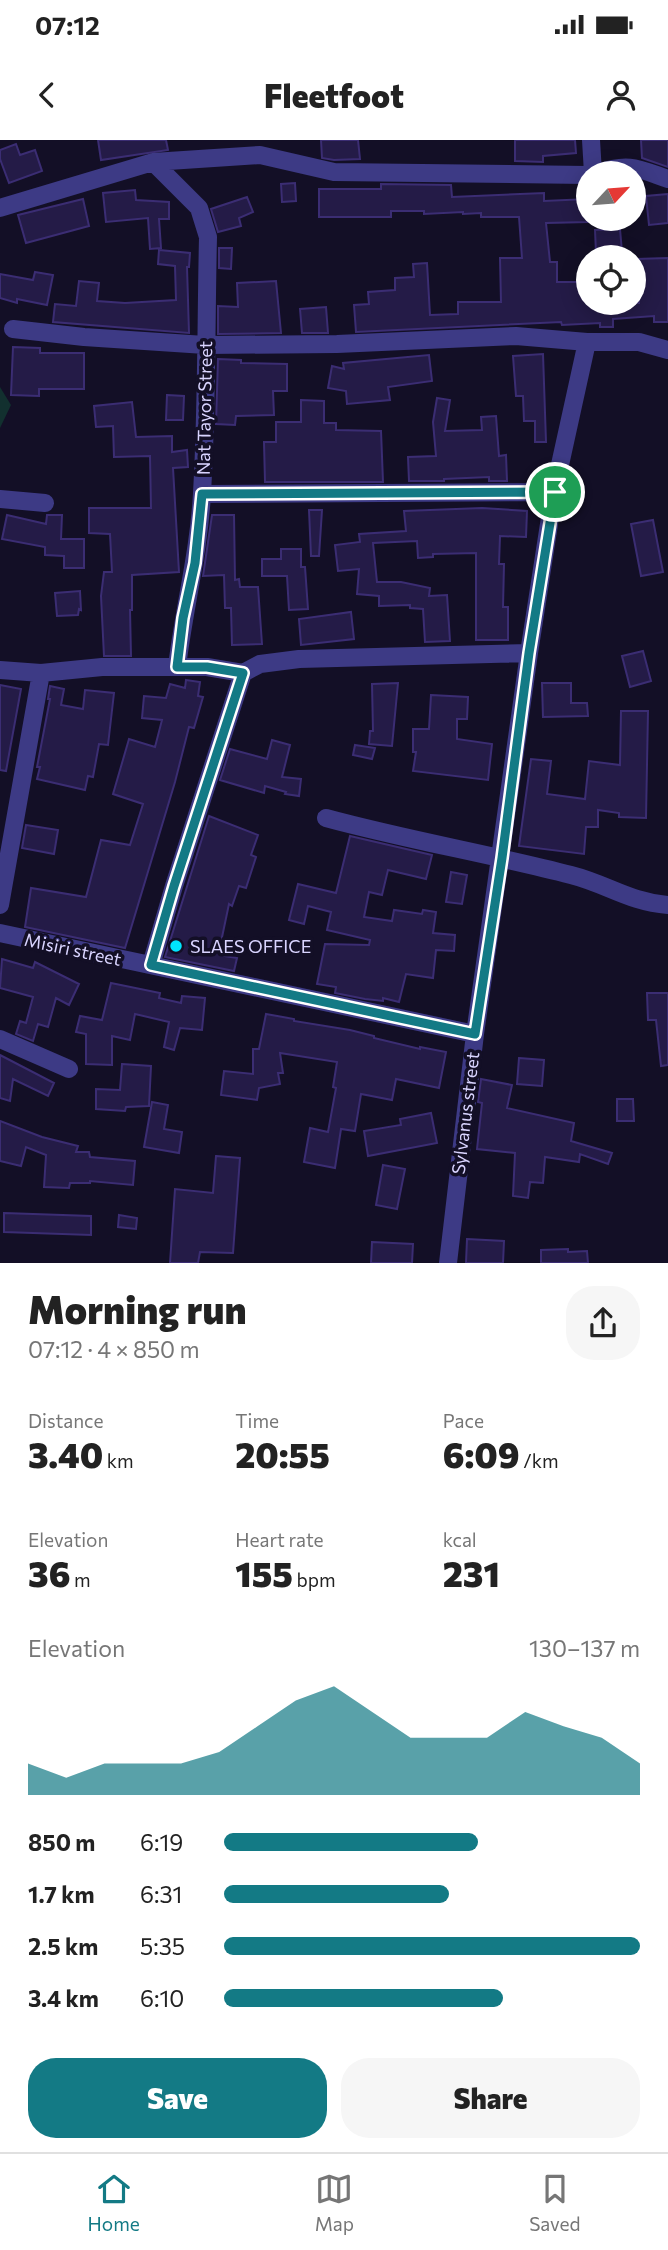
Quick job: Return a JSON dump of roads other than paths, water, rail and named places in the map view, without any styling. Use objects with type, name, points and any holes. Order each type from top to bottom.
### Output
[{"type":"street","points":[[590,161],[591,140]]},
{"type":"street","points":[[0,208],[153,162],[250,155],[277,158],[334,172],[576,174]]},
{"type":"street","name":"Nat Tayor Street","points":[[153,162],[199,208],[208,237],[202,494],[195,563],[183,618],[177,667]]},
{"type":"street","points":[[646,172],[668,180]]},
{"type":"street","points":[[13,329],[205,345],[337,344],[516,336],[587,342],[639,342],[668,350]]},
{"type":"street","name":"Sylvanus street","points":[[448,1263],[475,1034],[529,653],[555,492],[587,342]]},
{"type":"street","points":[[202,494],[555,492]]},
{"type":"street","points":[[0,499],[45,503]]},
{"type":"street","points":[[0,670],[41,673],[102,667],[207,667],[243,673],[260,664],[299,659],[529,653]]},
{"type":"street","points":[[0,905],[41,673]]},
{"type":"street","points":[[151,965],[243,673]]},
{"type":"street","points":[[326,818],[396,837],[576,876],[635,900],[668,905]]},
{"type":"street","name":"Misiri street","points":[[0,933],[475,1034]]},
{"type":"street","points":[[0,1039],[69,1069]]},
{"type":"place","name":"SLAES OFFICE","points":[[176,946]]}]
